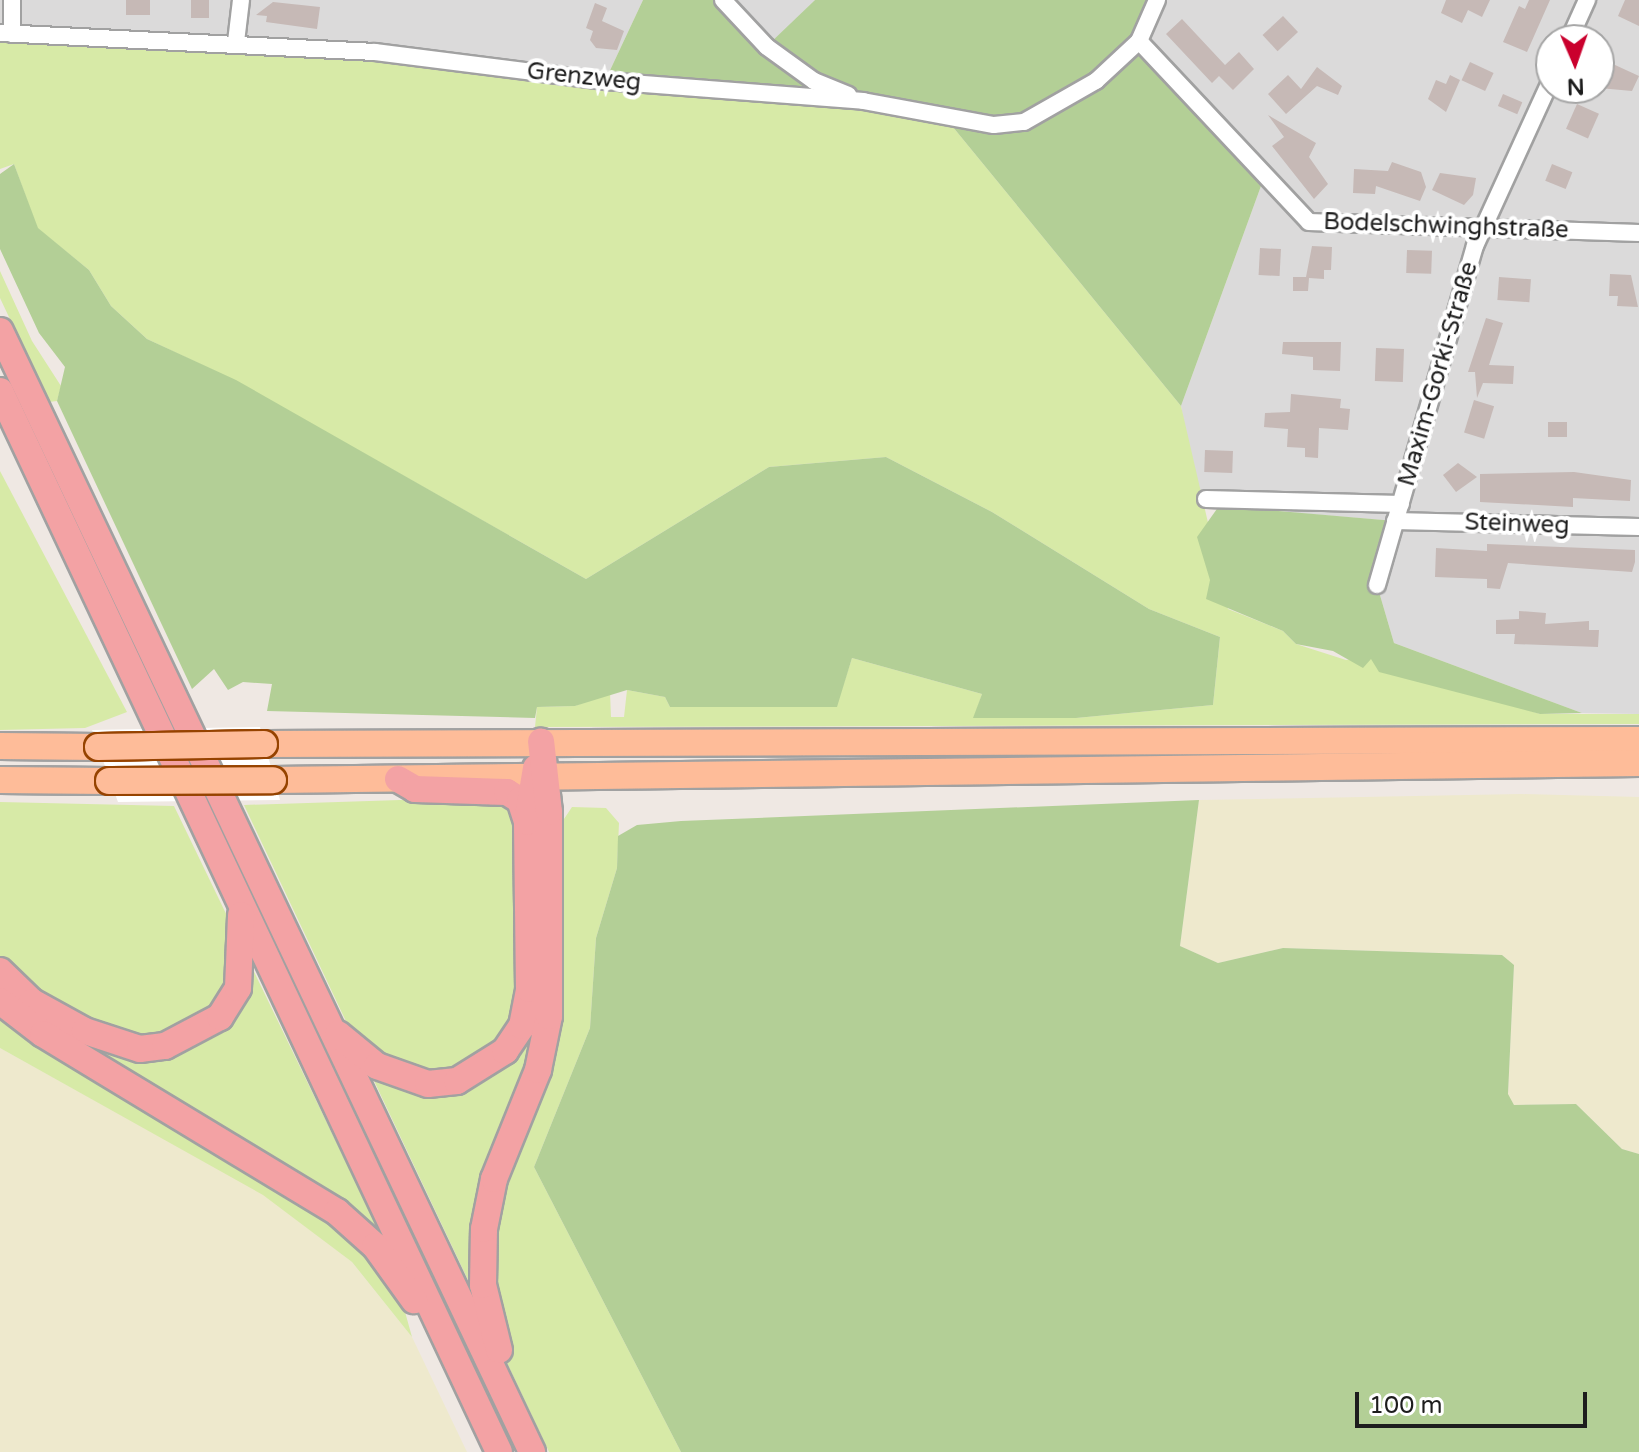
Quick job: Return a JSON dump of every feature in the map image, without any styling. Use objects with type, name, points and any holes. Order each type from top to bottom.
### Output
[{"type":"highway","points":[[0,331],[533,1452]]},
{"type":"highway","points":[[0,391],[499,1452]]},
{"type":"highway","points":[[533,1452],[491,1327],[482,1257],[494,1179],[538,1070],[549,1016],[541,741]]},
{"type":"highway","points":[[333,1032],[377,1066],[428,1084],[457,1081],[505,1051],[522,1026],[529,989],[527,822],[540,775]]},
{"type":"highway","points":[[398,779],[415,789],[507,792],[520,800],[527,822]]},
{"type":"highway","points":[[0,971],[32,1002],[85,1031],[140,1049],[165,1046],[220,1017],[238,988],[242,908]]},
{"type":"highway","points":[[0,1001],[43,1034],[337,1212],[375,1246],[428,1324],[449,1342]]},
{"type":"main road","points":[[0,746],[541,741],[1639,740]]},
{"type":"main road","points":[[0,780],[398,779],[1639,763]]},
{"type":"street","points":[[6,33],[12,0]]},
{"type":"street","points":[[236,42],[241,0]]},
{"type":"street","points":[[723,0],[767,47],[814,81],[863,101]]},
{"type":"street","points":[[1139,41],[1157,0]]},
{"type":"street","points":[[1576,24],[1587,0]]},
{"type":"street","name":"Grenzweg","points":[[6,33],[236,42],[863,101],[948,121],[1024,122],[1096,81],[1139,41]]},
{"type":"street","name":"Bodelschwinghstraße","points":[[1139,41],[1309,222],[1639,233]]},
{"type":"street","name":"Maxim-Gorki-Straße","points":[[1377,585],[1484,227],[1540,104]]},
{"type":"street","points":[[1206,499],[1401,504]]},
{"type":"street","name":"Steinweg","points":[[1395,521],[1639,527]]},
{"type":"shaded area","points":[[0,0],[643,0],[605,81],[0,33]]},
{"type":"shaded area","points":[[723,0],[815,0],[767,47]]},
{"type":"shaded area","points":[[1157,0],[1639,0],[1639,714],[1582,713],[1394,643],[1377,585],[1395,521],[1199,505],[1181,406],[1265,175],[1139,41]]},
{"type":"shaded area","points":[[1521,794],[1639,797],[1639,1154],[1622,1149],[1576,1104],[1514,1105],[1508,1095],[1514,966],[1502,955],[1283,948],[1218,963],[1180,946],[1199,800]]},
{"type":"shaded area","points":[[0,1048],[263,1194],[352,1262],[412,1337],[467,1452],[0,1452]]},
{"type":"green space","points":[[643,0],[723,0],[767,46],[815,0],[1157,0],[1139,41],[1265,175],[1181,406],[948,121],[863,101],[605,81]]},
{"type":"green space","points":[[0,33],[236,42],[863,101],[948,121],[1181,406],[1228,609],[1283,631],[1296,644],[1346,660],[1370,658],[1540,714],[1639,714],[1639,724],[535,727],[537,707],[575,706],[610,692],[611,717],[624,717],[627,690],[665,697],[670,707],[836,707],[852,658],[982,694],[974,718],[1076,718],[1213,705],[1220,637],[1149,609],[992,512],[886,457],[769,467],[586,579],[236,381],[147,339],[111,306],[89,270],[37,228],[14,164],[0,169]]},
{"type":"green space","points":[[14,164],[38,228],[89,270],[111,306],[147,339],[236,380],[586,579],[769,467],[886,457],[992,512],[1149,609],[1220,637],[1213,705],[1076,718],[973,718],[982,694],[852,658],[837,707],[670,707],[665,697],[627,690],[575,706],[537,707],[535,718],[267,711],[272,684],[243,682],[228,690],[214,669],[192,689],[57,401],[65,367],[39,333],[0,249],[0,174]]},
{"type":"green space","points":[[0,271],[32,341],[61,386],[57,401],[49,402],[0,298]]},
{"type":"green space","points":[[0,471],[127,712],[85,728],[0,730]]},
{"type":"green space","points":[[1219,506],[1395,521],[1377,585],[1394,643],[1582,713],[1540,714],[1379,672],[1371,659],[1363,668],[1333,651],[1296,644],[1283,631],[1206,599],[1210,580],[1197,537]]},
{"type":"green space","points":[[492,797],[560,825],[572,807],[606,808],[619,823],[617,868],[596,938],[590,1028],[534,1167],[681,1452],[549,1452],[244,805]]},
{"type":"green space","points":[[1199,800],[1180,946],[1218,963],[1283,948],[1502,955],[1514,965],[1508,1094],[1514,1105],[1576,1104],[1622,1149],[1639,1154],[1639,1452],[681,1452],[534,1167],[590,1028],[596,938],[617,868],[618,836],[637,825],[681,821]]},
{"type":"green space","points":[[0,802],[174,806],[387,1247],[412,1337],[352,1262],[263,1195],[0,1048]]},
{"type":"pier","points":[[260,727],[280,800],[118,802],[92,730]]},
{"type":"building","points":[[126,0],[150,0],[150,15],[126,15]]},
{"type":"building","points":[[191,0],[209,0],[209,18],[191,18]]},
{"type":"building","points":[[1446,0],[1490,0],[1482,17],[1468,10],[1462,23],[1441,13]]},
{"type":"building","points":[[1529,0],[1550,0],[1539,24],[1535,24],[1535,34],[1527,52],[1503,42],[1519,6],[1525,9]]},
{"type":"building","points":[[1625,0],[1639,0],[1639,26],[1618,16]]},
{"type":"building","points":[[273,2],[320,7],[317,29],[266,22],[267,16],[256,15]]},
{"type":"building","points":[[595,3],[607,8],[602,21],[624,31],[617,50],[596,48],[590,40],[593,31],[586,28]]},
{"type":"building","points":[[1283,16],[1298,32],[1278,51],[1263,35]]},
{"type":"building","points":[[1182,19],[1225,65],[1239,52],[1254,69],[1233,90],[1219,76],[1212,83],[1166,34]]},
{"type":"building","points":[[1470,62],[1494,73],[1485,91],[1462,80]]},
{"type":"building","points":[[1615,65],[1639,76],[1632,91],[1615,89]]},
{"type":"building","points":[[1317,67],[1342,86],[1338,95],[1317,86],[1286,114],[1268,94],[1288,75],[1301,89]]},
{"type":"building","points":[[1450,75],[1460,80],[1446,112],[1428,99],[1436,80],[1446,84]]},
{"type":"building","points":[[1503,94],[1522,102],[1517,114],[1498,106]]},
{"type":"building","points":[[1577,104],[1599,114],[1588,138],[1566,129]]},
{"type":"building","points":[[1268,115],[1316,143],[1309,157],[1328,184],[1314,199],[1272,146],[1284,137]]},
{"type":"building","points":[[1392,162],[1421,172],[1426,187],[1420,201],[1376,186],[1375,194],[1353,193],[1354,169],[1388,171]]},
{"type":"building","points":[[1552,164],[1572,172],[1566,189],[1545,181]]},
{"type":"building","points":[[1440,173],[1476,178],[1473,195],[1464,205],[1432,190]]},
{"type":"building","points":[[1312,246],[1332,247],[1331,270],[1324,270],[1324,279],[1309,278],[1308,291],[1293,291],[1293,277],[1306,277]]},
{"type":"building","points":[[1260,248],[1281,249],[1280,276],[1259,275]]},
{"type":"building","points":[[1407,250],[1432,251],[1431,274],[1406,273]]},
{"type":"building","points":[[1610,274],[1631,275],[1638,307],[1617,306],[1618,296],[1609,296]]},
{"type":"building","points":[[1499,277],[1531,279],[1529,302],[1497,300]]},
{"type":"building","points":[[1486,318],[1503,323],[1489,365],[1514,366],[1513,384],[1483,383],[1477,398],[1475,372],[1468,372]]},
{"type":"building","points":[[1283,342],[1341,342],[1340,371],[1313,370],[1313,357],[1282,354]]},
{"type":"building","points":[[1376,348],[1404,349],[1403,382],[1375,381]]},
{"type":"building","points":[[1291,394],[1341,399],[1340,408],[1350,409],[1348,430],[1319,428],[1318,458],[1305,457],[1305,448],[1287,447],[1288,429],[1264,427],[1265,413],[1290,412]]},
{"type":"building","points":[[1474,400],[1494,406],[1484,439],[1464,433]]},
{"type":"building","points":[[1548,422],[1567,422],[1567,437],[1548,437]]},
{"type":"building","points":[[1205,450],[1233,451],[1232,473],[1204,472]]},
{"type":"building","points":[[1458,463],[1477,477],[1456,492],[1443,475]]},
{"type":"building","points":[[1574,472],[1631,480],[1630,501],[1573,498],[1573,507],[1480,502],[1480,474]]},
{"type":"building","points":[[1487,544],[1635,550],[1635,562],[1632,572],[1508,563],[1500,589],[1487,588],[1487,579],[1435,577],[1436,548],[1487,551]]},
{"type":"building","points":[[1519,611],[1546,613],[1545,624],[1589,621],[1589,630],[1599,630],[1598,647],[1514,644],[1515,634],[1496,634],[1496,620],[1519,619]]}]
